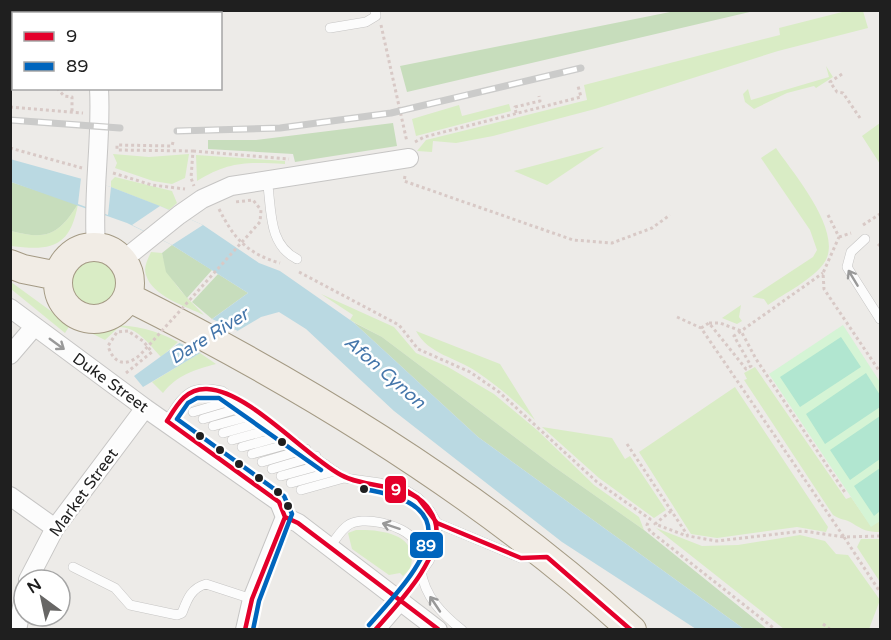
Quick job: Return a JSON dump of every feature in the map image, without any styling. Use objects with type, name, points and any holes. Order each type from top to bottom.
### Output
[{"type":"main road","points":[[96,246],[116,253],[123,260],[131,278],[128,297],[112,314],[101,318],[78,315],[62,299],[58,276],[62,266],[76,251],[96,246]]},
{"type":"main road","points":[[10,264],[58,276]]},
{"type":"main road","points":[[128,297],[274,373],[436,477],[547,557],[632,630]]},
{"type":"street","points":[[96,246],[93,210],[100,114],[99,90]]},
{"type":"street","points":[[123,260],[179,215],[231,186],[409,158]]},
{"type":"street","name":"Duke Street","points":[[10,308],[145,408],[167,421],[279,502],[285,517],[329,547],[438,630]]},
{"type":"street","points":[[10,355],[34,327]]},
{"type":"street","name":"Market Street","points":[[34,568],[55,528],[145,408]]},
{"type":"street","points":[[10,496],[55,528]]},
{"type":"street","points":[[245,630],[252,599],[285,517]]},
{"type":"street","points":[[375,630],[400,601]]},
{"type":"lane","points":[[330,28],[366,22],[376,13]]},
{"type":"lane","points":[[267,179],[278,244],[293,262]]},
{"type":"lane","points":[[865,239],[851,252],[847,267],[880,319]]},
{"type":"lane","points":[[167,421],[185,394],[202,387],[222,391],[247,406],[344,478]]},
{"type":"lane","points":[[193,412],[237,399]]},
{"type":"lane","points":[[203,419],[247,406]]},
{"type":"lane","points":[[213,426],[257,414]]},
{"type":"lane","points":[[223,433],[266,421]]},
{"type":"lane","points":[[232,440],[276,428]]},
{"type":"lane","points":[[242,447],[286,435]]},
{"type":"lane","points":[[252,454],[296,442]]},
{"type":"lane","points":[[262,462],[306,449]]},
{"type":"lane","points":[[272,469],[316,456]]},
{"type":"lane","points":[[281,476],[326,464]]},
{"type":"lane","points":[[291,483],[335,471]]},
{"type":"lane","points":[[301,490],[344,478],[380,483],[407,491],[418,498],[437,523],[521,558],[547,557]]},
{"type":"lane","points":[[329,547],[347,525],[356,522],[378,522],[405,532],[414,540],[420,553],[423,583],[432,600],[443,615],[462,630]]},
{"type":"lane","points":[[400,601],[436,546],[437,523]]},
{"type":"lane","points":[[73,567],[115,588],[130,605],[177,615],[182,613],[187,598],[194,589],[206,584],[252,599]]},
{"type":"path","points":[[376,13],[382,26],[408,145],[424,137],[581,97],[578,86]]},
{"type":"path","points":[[842,74],[830,82],[837,92],[843,93],[860,118]]},
{"type":"path","points":[[59,90],[64,96],[72,97],[72,112]]},
{"type":"path","points":[[516,113],[514,107],[540,101],[539,96]]},
{"type":"path","points":[[10,107],[100,114]]},
{"type":"path","points":[[173,142],[172,146],[117,145],[117,150],[193,151],[289,158],[291,167]]},
{"type":"path","points":[[10,148],[96,175],[183,190],[195,189],[191,178],[193,151]]},
{"type":"path","points":[[404,181],[573,240],[612,243],[651,228],[670,215]]},
{"type":"path","points":[[115,385],[152,352],[143,341],[128,330],[117,332],[108,346],[114,360],[128,363],[141,354],[260,222],[261,210],[253,200],[235,202]]},
{"type":"path","points":[[217,205],[220,216],[234,237],[262,258],[293,262]]},
{"type":"path","points":[[863,225],[880,214]]},
{"type":"path","points":[[828,215],[839,237]]},
{"type":"path","points":[[851,233],[839,237],[823,273],[824,289],[880,372]]},
{"type":"path","points":[[298,271],[317,284],[399,326],[418,349],[470,372],[499,392],[597,482],[650,519],[647,525],[650,531],[776,630]]},
{"type":"path","points":[[709,323],[746,369],[751,366],[734,336],[823,273]]},
{"type":"path","points":[[677,317],[701,328],[880,592]]},
{"type":"path","points":[[701,328],[709,323],[720,323],[741,331],[756,359],[846,494]]},
{"type":"path","points":[[627,444],[688,536]]},
{"type":"path","points":[[671,511],[656,524],[688,536],[717,541],[803,531],[844,537],[880,536]]},
{"type":"path","points":[[823,624],[831,630]]},
{"type":"green space","points":[[850,10],[863,11],[868,28],[778,51],[595,109],[493,136],[456,143],[433,141],[432,152],[417,151],[426,140],[587,100],[584,85],[780,35],[779,28]]},
{"type":"green space","points":[[675,11],[754,11],[407,92],[400,66]]},
{"type":"green space","points":[[826,66],[833,77],[816,88],[814,86],[787,93],[754,109],[745,102],[743,94],[748,89],[751,100],[829,77]]},
{"type":"green space","points":[[509,104],[511,111],[416,136],[412,119],[459,105],[462,116]]},
{"type":"green space","points":[[393,123],[397,146],[295,162],[293,154],[208,149],[208,140],[256,140]]},
{"type":"green space","points":[[880,123],[880,164],[862,136]]},
{"type":"green space","points":[[604,147],[547,185],[514,171]]},
{"type":"green space","points":[[776,148],[804,187],[823,220],[829,250],[824,263],[813,275],[768,305],[764,299],[752,297],[813,257],[817,250],[810,230],[761,158]]},
{"type":"green space","points":[[113,154],[149,157],[189,154],[185,178],[172,184],[153,181],[115,168],[117,163]]},
{"type":"green space","points":[[196,155],[285,161],[285,164],[239,164],[208,174],[197,181]]},
{"type":"green space","points":[[115,177],[172,191],[177,203],[169,210],[111,187],[111,181]]},
{"type":"green space","points":[[11,182],[78,204],[64,223],[50,233],[33,235],[11,231]]},
{"type":"green space","points":[[78,204],[70,230],[64,238],[48,247],[11,246],[11,231],[33,235],[50,233],[64,223]]},
{"type":"green space","points":[[172,245],[212,270],[187,298],[166,272],[162,253]]},
{"type":"green space","points":[[151,252],[162,253],[173,280],[204,315],[171,300],[155,289],[145,269]]},
{"type":"green space","points":[[93,258],[110,265],[117,282],[110,299],[93,306],[76,299],[69,282],[76,265]]},
{"type":"green space","points":[[218,274],[248,293],[212,319],[192,302]]},
{"type":"green space","points":[[11,282],[70,325],[65,333],[11,289]]},
{"type":"green space","points":[[321,294],[394,327],[416,353],[448,367],[494,394],[537,430],[594,485],[639,517],[644,530],[553,466],[382,337],[350,320],[353,315]]},
{"type":"green space","points":[[741,305],[739,317],[742,321],[737,324],[722,318]]},
{"type":"green space","points":[[353,322],[382,337],[553,466],[644,530],[767,629],[744,629],[478,437]]},
{"type":"green space","points":[[110,325],[145,329],[178,342],[161,357],[142,337],[131,330],[119,327],[105,340],[81,328]]},
{"type":"green space","points":[[843,325],[880,382],[880,521],[871,527],[769,374]]},
{"type":"green space","points":[[416,331],[500,364],[535,420],[485,377],[435,351],[421,339]]},
{"type":"green space","points":[[841,337],[861,367],[800,407],[780,377]]},
{"type":"green space","points":[[200,353],[216,364],[186,374],[163,393],[152,382]]},
{"type":"green space","points":[[755,367],[846,499],[851,497],[871,526],[880,521],[880,532],[865,530],[833,515],[744,380],[747,379],[744,373]]},
{"type":"green space","points":[[866,373],[880,395],[880,407],[825,444],[806,414]]},
{"type":"green space","points":[[735,387],[828,527],[826,532],[797,527],[717,538],[691,534],[639,452]]},
{"type":"green space","points":[[880,416],[880,459],[850,480],[830,450]]},
{"type":"green space","points":[[542,427],[612,438],[625,459],[630,456],[666,510],[654,518],[599,478]]},
{"type":"green space","points":[[880,468],[880,511],[874,516],[854,486]]},
{"type":"green space","points":[[656,528],[702,546],[738,545],[800,535],[825,541],[836,554],[848,555],[880,600],[869,629],[784,629]]},
{"type":"green space","points":[[356,530],[387,533],[404,541],[410,548],[412,557],[410,569],[403,576],[400,573],[389,575],[352,549],[348,533]]},
{"type":"green space","points":[[861,539],[880,539],[880,582],[857,547]]},
{"type":"water","points":[[10,159],[111,187],[160,206],[203,225],[259,263],[280,271],[353,322],[478,437],[744,629],[696,629],[562,542],[394,411],[306,329],[279,312],[261,317],[143,387],[134,376],[248,293],[172,245],[127,223],[11,182]]},
{"type":"pier","points":[[81,178],[111,187],[108,215],[78,204]]},
{"type":"pier","points":[[160,206],[203,225],[172,245],[132,225]]},
{"type":"pier","points":[[212,319],[238,331],[200,353],[178,342]]},
{"type":"railway","points":[[177,131],[280,128],[391,113],[581,68]]},
{"type":"railway","points":[[10,120],[120,128]]},
{"type":"transit line","name":"9","points":[[167,421],[183,399],[193,391],[207,389],[223,392],[258,412],[326,466],[341,475],[353,480],[407,492],[418,498],[428,508],[435,521],[436,534],[433,549],[417,579],[375,630]]},
{"type":"transit line","name":"89","points":[[253,630],[259,601],[292,514],[284,496],[177,419],[188,403],[197,398],[219,398],[321,470]]},
{"type":"transit line","name":"9","points":[[167,421],[279,502],[285,517],[298,523],[438,629]]},
{"type":"transit line","name":"89","points":[[362,489],[398,498],[419,510],[428,526],[427,544],[418,563],[404,584],[369,625]]},
{"type":"transit line","name":"9","points":[[407,491],[418,498],[437,523],[521,558],[547,557],[631,630]]},
{"type":"transit line","name":"9","points":[[245,630],[252,599],[285,517]]},
{"type":"water label","name":"Dare River","points":[[209,336]]},
{"type":"water label","name":"Afon Cynon","points":[[385,372]]}]
